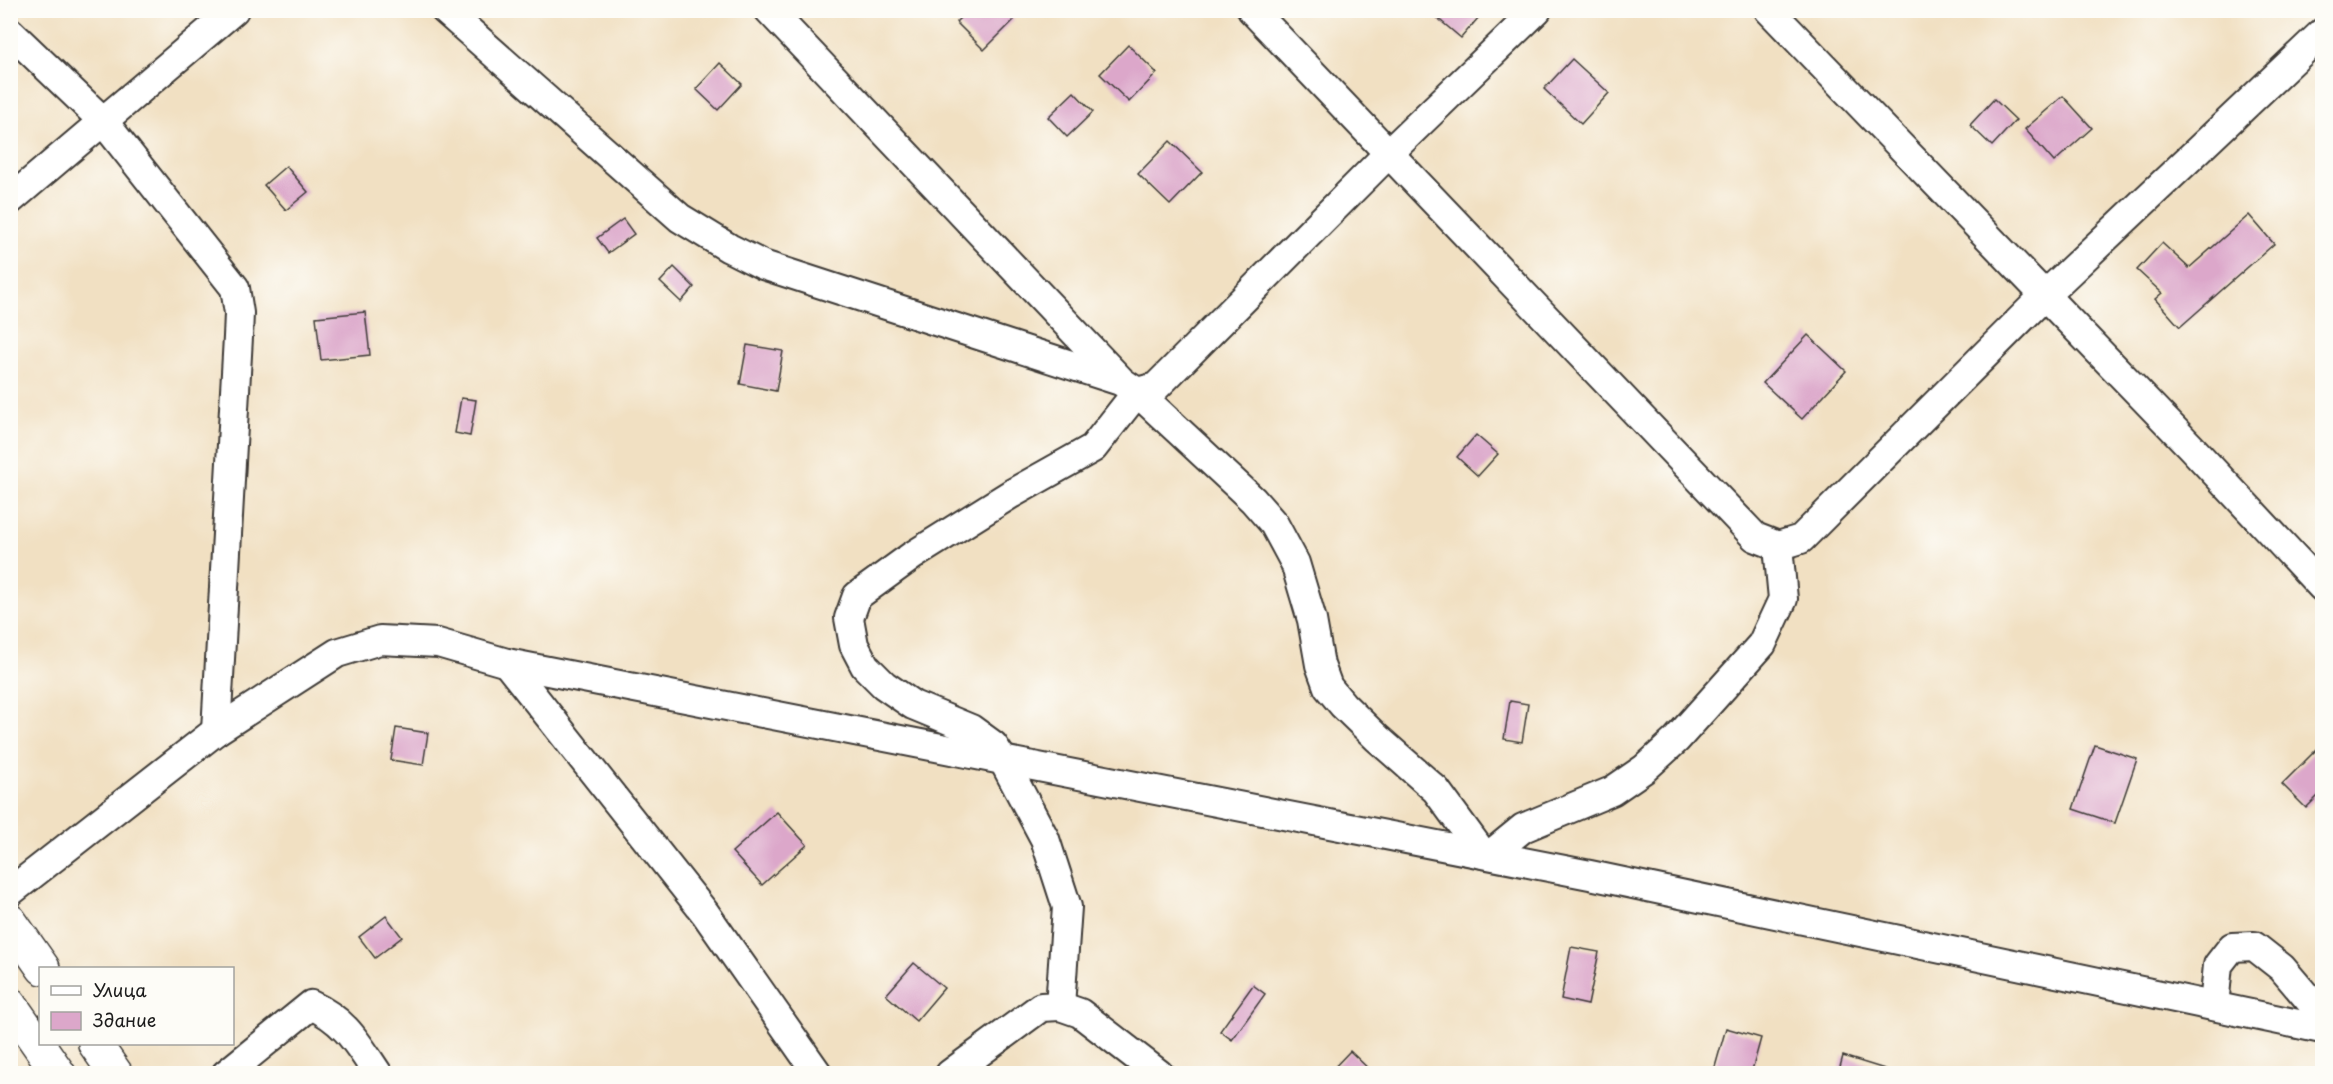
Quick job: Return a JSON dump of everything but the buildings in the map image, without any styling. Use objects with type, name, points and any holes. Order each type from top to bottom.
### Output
[{"type":"main road","points":[[10,921],[42,967]]},
{"type":"main road","points":[[10,1004],[59,1074]]},
{"type":"main road","points":[[96,1045],[116,1074]]},
{"type":"street","points":[[10,200],[234,10]]},
{"type":"street","points":[[446,10],[680,218],[729,248],[763,265],[1129,387],[1156,387],[1390,152],[1537,10]]},
{"type":"street","points":[[769,10],[1129,387],[1253,500],[1274,524],[1295,563],[1312,620],[1320,665],[1328,687],[1342,705],[1436,790],[1486,854]]},
{"type":"street","points":[[1252,10],[1755,537],[1778,546],[1801,539],[2045,295],[2322,33]]},
{"type":"street","points":[[1769,10],[2191,447],[2322,587]]},
{"type":"street","points":[[10,32],[103,121],[235,288],[239,313],[238,337],[216,731]]},
{"type":"street","points":[[1060,1006],[1067,907],[1045,839],[1004,760],[993,746],[971,729],[914,705],[884,685],[865,666],[854,645],[849,618],[857,596],[912,556],[1011,494],[1093,448],[1129,387]]},
{"type":"street","points":[[1486,854],[1523,828],[1612,791],[1644,769],[1676,740],[1762,644],[1783,599],[1778,546]]},
{"type":"street","points":[[10,892],[216,731],[337,653],[380,640],[438,643],[507,663],[1486,854],[2322,1029]]},
{"type":"street","points":[[507,663],[705,913],[818,1074]]},
{"type":"street","points":[[2214,1006],[2217,966],[2232,947],[2254,946],[2283,968],[2322,1015]]},
{"type":"street","points":[[226,1074],[311,1005],[328,1013],[347,1028],[378,1074]]},
{"type":"street","points":[[950,1074],[1041,1007],[1060,1006],[1080,1013],[1159,1074]]}]
